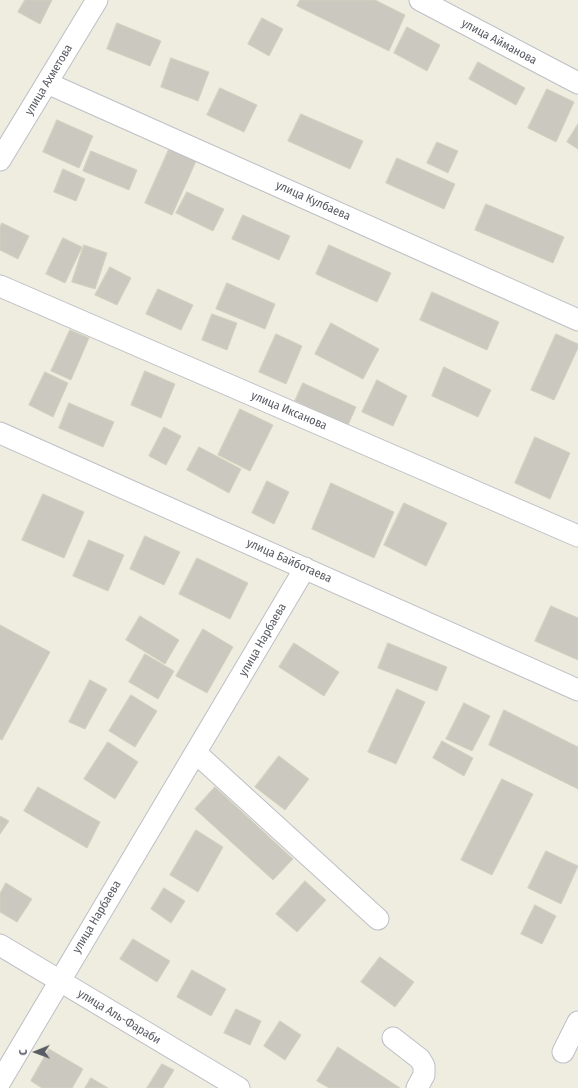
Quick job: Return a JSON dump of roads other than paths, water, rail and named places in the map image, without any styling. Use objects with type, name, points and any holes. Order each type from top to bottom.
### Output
[{"type":"street","name":"улица Ахметова","points":[[0,160],[97,0]]},
{"type":"street","name":"улица Айманова","points":[[420,0],[578,83]]},
{"type":"street","name":"улица Кулбаева","points":[[47,83],[578,320]]},
{"type":"street","name":"улица Иксанова","points":[[0,286],[578,536]]},
{"type":"street","name":"улица Байботаева","points":[[0,433],[578,690]]},
{"type":"street","name":"улица Нарбаева","points":[[0,1082],[59,980],[196,753],[305,568]]},
{"type":"street","points":[[196,753],[378,919]]},
{"type":"street","name":"улица Аль-Фараби","points":[[0,945],[239,1088]]},
{"type":"street","points":[[563,1052],[578,1022]]},
{"type":"street","points":[[393,1038],[420,1059],[424,1066],[424,1075],[417,1088]]}]
